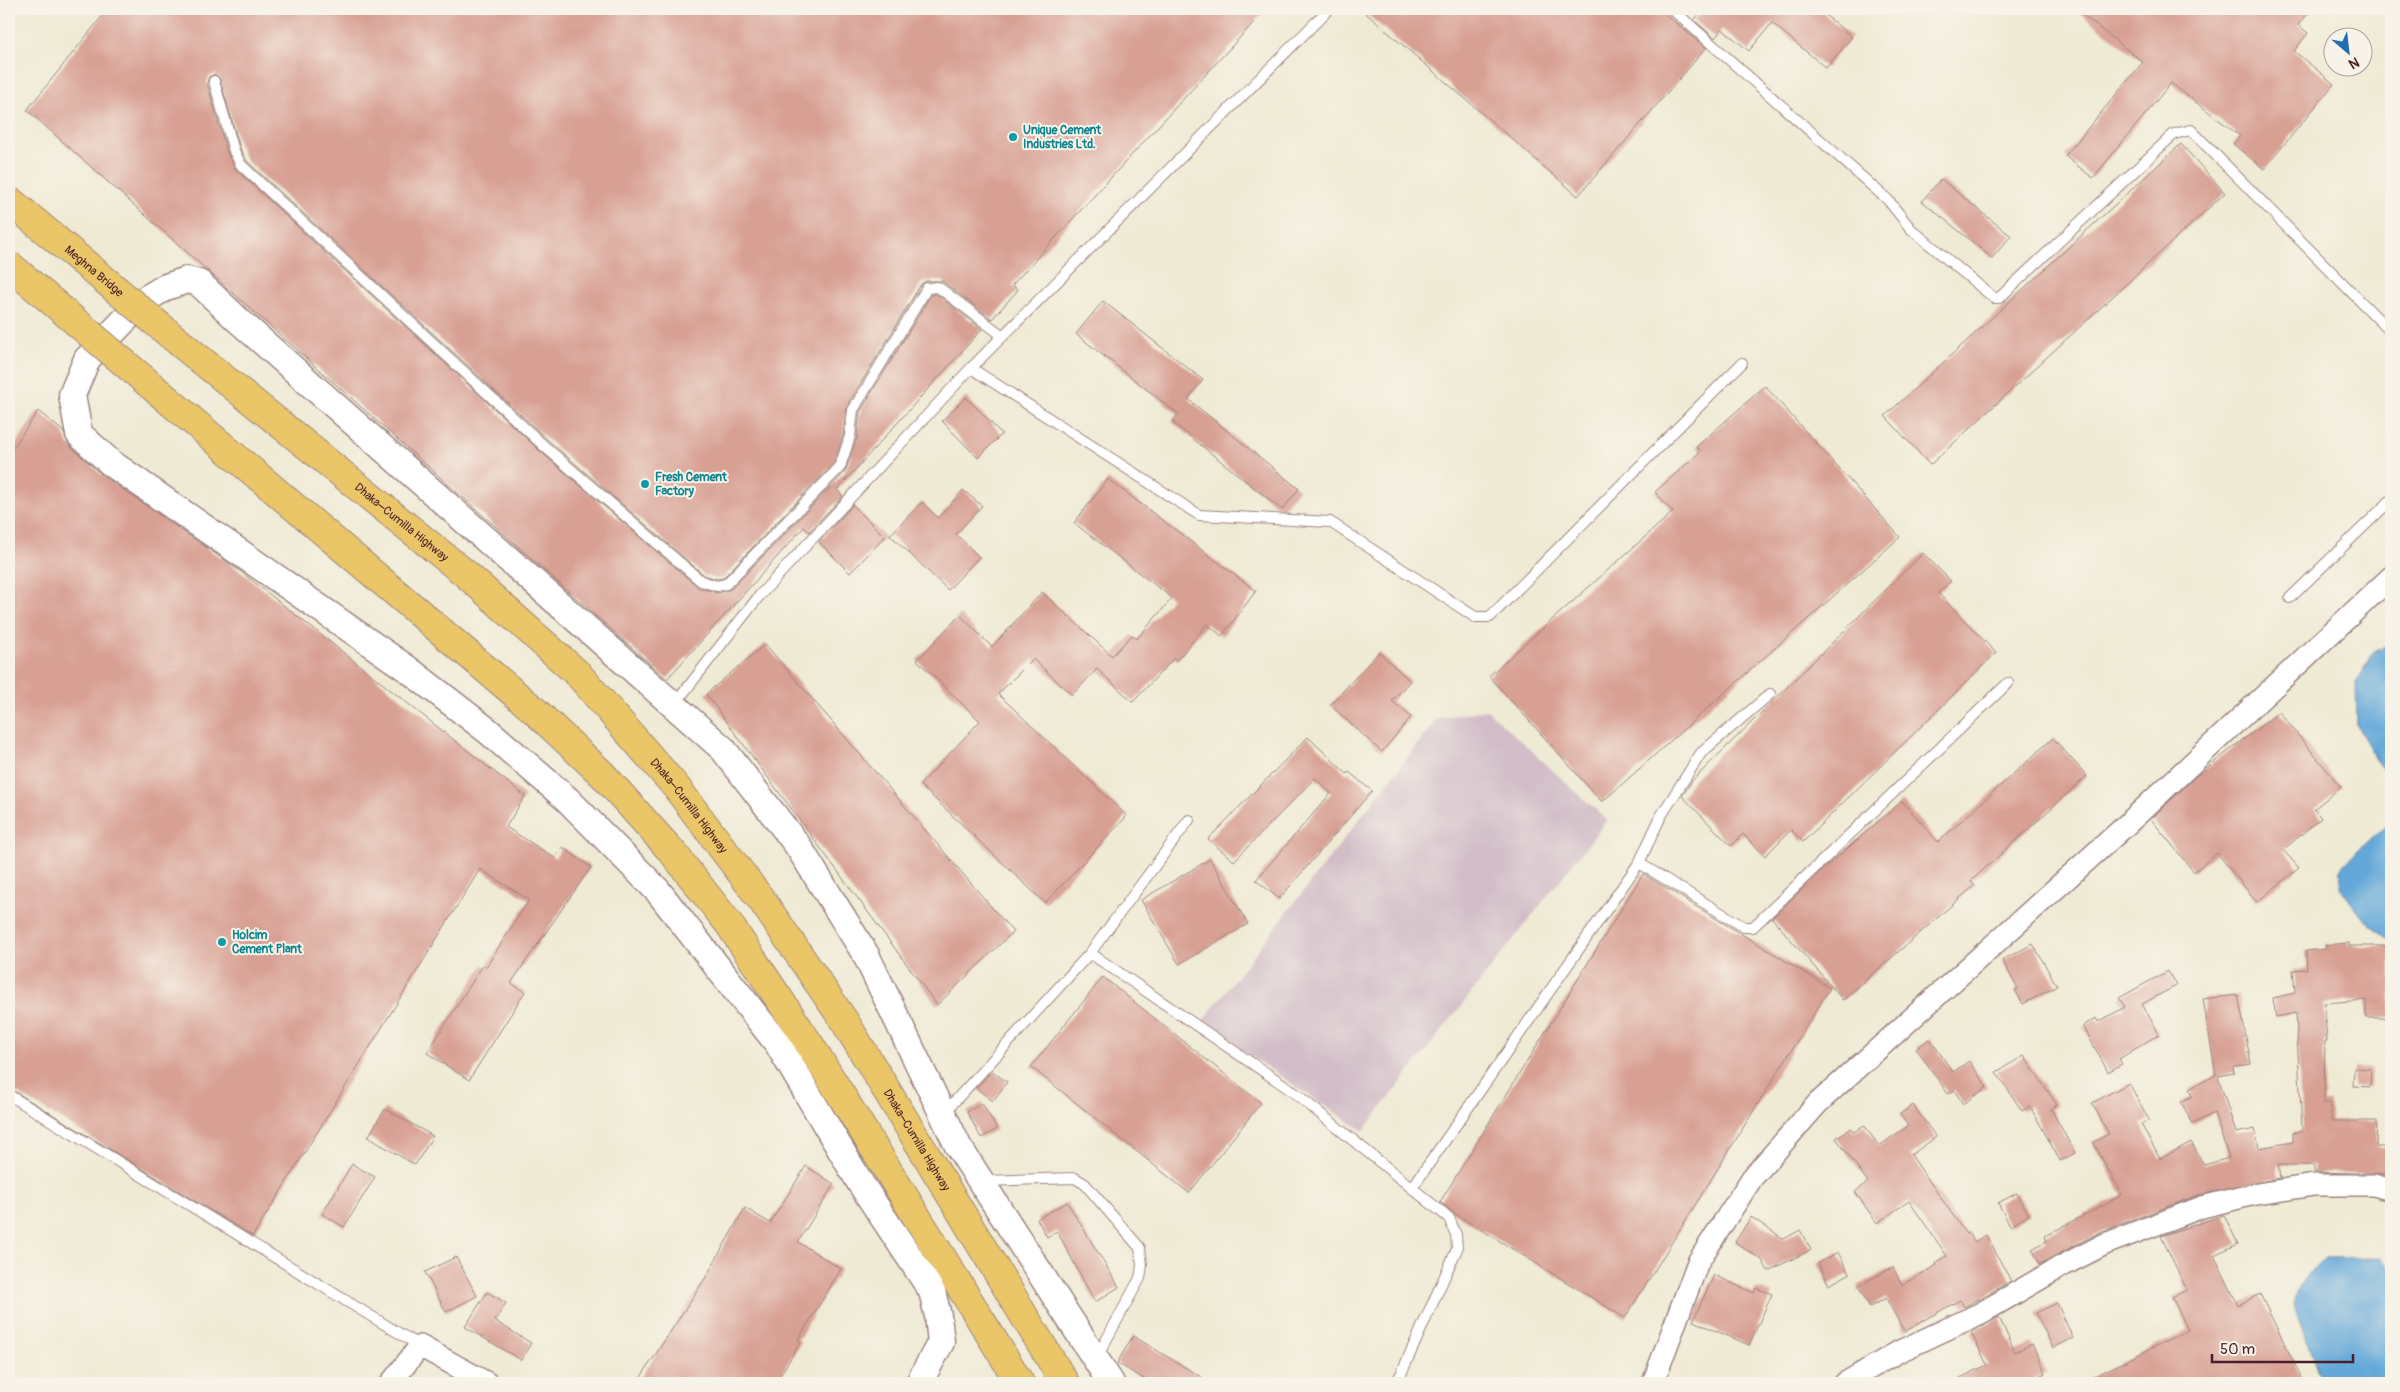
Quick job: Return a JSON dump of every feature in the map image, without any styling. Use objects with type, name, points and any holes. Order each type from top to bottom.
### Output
[{"type":"highway","name":"Meghna Bridge","points":[[9,200],[180,343]]},
{"type":"highway","points":[[9,265],[534,710],[602,775],[674,854],[728,924],[810,1045],[1020,1383]]},
{"type":"highway","name":"Dhaka–Cumilla Highway","points":[[180,343],[467,576],[578,674],[676,787],[763,902],[845,1022],[1065,1383]]},
{"type":"street","points":[[919,1383],[940,1342],[938,1316],[932,1291],[861,1184],[778,1044],[657,890],[568,800],[481,726],[409,670],[111,463],[79,434],[72,395],[87,359],[115,333],[144,300],[166,287],[187,280],[199,283],[238,320],[723,750],[798,846],[866,955],[958,1146],[1110,1383]]},
{"type":"street","points":[[1653,1383],[1698,1262],[1752,1178],[1818,1103],[2123,828],[2391,577]]},
{"type":"street","points":[[1845,1383],[1898,1352],[1981,1313],[2070,1262],[2106,1244],[2202,1207],[2250,1195],[2314,1185],[2374,1185],[2391,1190]]},
{"type":"street","points":[[390,1383],[420,1346],[487,1383]]},
{"type":"lane","points":[[674,706],[760,595],[971,368],[1329,9]]},
{"type":"lane","points":[[1672,9],[1888,200],[1911,229],[1994,298],[1999,298],[2174,134],[2191,130],[2391,332]]},
{"type":"lane","points":[[214,81],[234,151],[241,165],[544,446],[702,581],[717,586],[726,584],[840,467],[850,436],[853,410],[927,288],[938,287],[1003,336]]},
{"type":"lane","points":[[971,368],[1199,515],[1330,522],[1475,617],[1490,618],[1742,363]]},
{"type":"lane","points":[[2290,598],[2391,500]]},
{"type":"lane","points":[[1639,863],[1744,927],[1753,927],[2008,683]]},
{"type":"lane","points":[[1412,1188],[1639,863],[1661,816],[1701,753],[1770,694]]},
{"type":"lane","points":[[942,1114],[1090,953],[1189,820]]},
{"type":"lane","points":[[1090,953],[1291,1090],[1449,1218],[1456,1235],[1457,1249],[1397,1383]]},
{"type":"lane","points":[[9,1095],[420,1346]]},
{"type":"lane","points":[[980,1181],[1074,1178],[1085,1184],[1140,1248],[1142,1265],[1140,1278],[1095,1359]]},
{"type":"shaded area","points":[[1487,710],[1607,820],[1363,1131],[1201,1023],[1438,718]]},
{"type":"water","points":[[2391,644],[2391,784],[2357,726],[2356,683],[2374,652]]},
{"type":"water","points":[[2391,820],[2391,941],[2363,918],[2340,888],[2341,867]]},
{"type":"water","points":[[2382,1257],[2391,1270],[2391,1383],[2322,1383],[2294,1304],[2298,1288],[2309,1272],[2326,1258]]},
{"type":"building","name":"Fresh Cement Factory","points":[[108,9],[1266,9],[1012,285],[1018,290],[992,319],[942,281],[926,281],[921,284],[847,406],[843,435],[834,463],[723,578],[717,579],[704,575],[549,441],[247,161],[240,148],[220,79],[215,74],[209,77],[207,83],[227,153],[236,170],[540,451],[699,588],[718,593],[731,589],[845,472],[857,438],[860,412],[931,295],[936,294],[982,329],[837,490],[843,496],[809,532],[804,527],[667,679],[27,110]]},
{"type":"building","points":[[1361,9],[1659,9],[1706,48],[1578,196]]},
{"type":"building","points":[[1704,9],[1818,9],[1852,37],[1826,68],[1772,23],[1749,51],[1722,29],[1715,38],[1694,20]]},
{"type":"building","points":[[2075,9],[2312,9],[2298,25],[2308,33],[2294,51],[2322,74],[2322,78],[2327,78],[2334,84],[2264,169],[2233,144],[2240,136],[2171,83],[2093,178],[2065,156],[2143,62]]},
{"type":"building","points":[[2181,144],[2225,193],[1930,465],[1885,416]]},
{"type":"building","points":[[1941,179],[2011,236],[1992,258],[1922,201]]},
{"type":"building","points":[[1103,301],[1203,380],[1188,399],[1299,489],[1282,510],[1172,422],[1178,414],[1076,334]]},
{"type":"building","points":[[1765,386],[1900,537],[1602,802],[1489,676],[1673,512],[1655,492],[1701,451],[1696,447]]},
{"type":"building","points":[[966,397],[1002,434],[978,458],[942,421]]},
{"type":"building","name":"Holcim Cement Plant","points":[[38,411],[63,431],[69,445],[102,475],[240,571],[525,796],[506,827],[555,858],[562,847],[591,867],[511,983],[525,992],[469,1080],[427,1053],[483,965],[486,967],[529,900],[480,869],[253,1236],[9,1088],[9,454]]},
{"type":"building","points":[[1108,479],[1256,591],[1222,636],[1207,624],[1177,660],[1174,658],[1133,702],[1097,669],[1072,695],[1033,659],[998,694],[1127,816],[1045,903],[920,785],[980,721],[917,660],[960,615],[992,647],[1042,592],[1112,656],[1132,635],[1137,639],[1172,598],[1074,523]]},
{"type":"building","points":[[963,490],[982,506],[956,534],[979,557],[948,590],[890,535],[922,502],[938,518]]},
{"type":"building","points":[[853,505],[885,537],[850,573],[819,542]]},
{"type":"building","points":[[1923,553],[1951,581],[1938,593],[1996,653],[1803,842],[1791,830],[1765,856],[1743,834],[1731,846],[1682,796],[1692,781]]},
{"type":"building","points":[[765,644],[1013,932],[937,1005],[706,694]]},
{"type":"building","points":[[1379,652],[1410,681],[1392,701],[1411,717],[1382,752],[1330,705]]},
{"type":"building","points":[[2279,712],[2341,787],[2314,809],[2321,818],[2283,850],[2299,868],[2257,902],[2217,853],[2194,872],[2151,819],[2194,778]]},
{"type":"building","points":[[1308,737],[1347,774],[1349,772],[1372,791],[1279,899],[1256,880],[1331,793],[1315,778],[1234,861],[1208,839]]},
{"type":"building","points":[[2053,738],[2087,776],[1971,881],[1975,885],[1843,1000],[1772,918],[1820,872],[1902,801],[1938,842]]},
{"type":"building","points":[[1210,859],[1248,924],[1179,964],[1141,900]]},
{"type":"building","points":[[1643,874],[1830,988],[1625,1318],[1454,1213],[1440,1202]]},
{"type":"building","points":[[2349,943],[2349,946],[2391,946],[2391,1018],[2366,1018],[2366,1000],[2324,1003],[2327,1041],[2325,1041],[2324,1103],[2331,1103],[2331,1121],[2377,1121],[2376,1147],[2391,1147],[2391,1174],[2314,1172],[2314,1165],[2278,1165],[2280,1178],[2198,1195],[2100,1232],[2040,1264],[2032,1249],[2047,1241],[2045,1236],[2122,1195],[2093,1142],[2109,1134],[2092,1103],[2129,1083],[2149,1120],[2141,1124],[2160,1159],[2191,1142],[2204,1165],[2229,1158],[2214,1113],[2193,1124],[2181,1102],[2192,1096],[2189,1089],[2216,1075],[2203,999],[2238,995],[2251,1064],[2233,1067],[2234,1073],[2218,1076],[2236,1133],[2255,1129],[2259,1148],[2293,1142],[2293,1133],[2302,1131],[2296,1013],[2276,1017],[2273,998],[2295,993],[2293,970],[2307,969],[2306,951],[2326,949],[2325,945]]},
{"type":"building","points":[[2033,944],[2057,986],[2023,1004],[2015,990],[2018,989],[2002,960]]},
{"type":"building","points":[[2168,971],[2176,986],[2142,1004],[2159,1034],[2119,1059],[2122,1064],[2108,1072],[2083,1026],[2096,1018],[2098,1022],[2125,1007],[2119,998]]},
{"type":"building","points":[[1103,977],[1261,1103],[1189,1193],[1031,1067]]},
{"type":"building","points":[[1930,1039],[1953,1072],[1969,1061],[1987,1087],[1963,1104],[1954,1090],[1948,1094],[1916,1048]]},
{"type":"building","points":[[2024,1056],[2057,1105],[2051,1109],[2075,1153],[2060,1161],[2030,1106],[2022,1111],[1996,1072]]},
{"type":"building","points":[[2354,1068],[2371,1069],[2370,1087],[2353,1086]]},
{"type":"building","points":[[992,1071],[1007,1082],[993,1101],[976,1088]]},
{"type":"building","points":[[982,1103],[997,1129],[981,1138],[967,1112]]},
{"type":"building","points":[[1913,1105],[1936,1137],[1911,1155],[1966,1234],[1969,1232],[1974,1242],[1986,1235],[2011,1281],[1964,1307],[1960,1300],[1904,1331],[1886,1298],[1870,1307],[1858,1286],[1893,1267],[1902,1285],[1937,1265],[1936,1263],[1947,1256],[1909,1201],[1877,1223],[1855,1192],[1868,1182],[1836,1138],[1851,1128],[1854,1132],[1864,1125],[1879,1146],[1908,1126],[1900,1114]]},
{"type":"building","points":[[385,1109],[433,1136],[415,1165],[368,1137]]},
{"type":"building","points":[[352,1164],[375,1177],[344,1227],[322,1214]]},
{"type":"building","points":[[806,1166],[834,1184],[798,1242],[841,1269],[798,1340],[801,1342],[775,1383],[637,1383],[706,1277],[745,1208],[770,1223]]},
{"type":"building","points":[[2017,1193],[2029,1215],[2010,1226],[1998,1203]]},
{"type":"building","points":[[1067,1202],[1119,1287],[1095,1302],[1057,1231],[1047,1237],[1037,1219]]},
{"type":"building","points":[[2224,1215],[2238,1244],[2214,1255],[2238,1305],[2260,1294],[2304,1383],[2081,1383],[2188,1330],[2172,1297],[2187,1290],[2161,1236]]},
{"type":"building","points":[[1751,1217],[1784,1239],[1800,1230],[1811,1250],[1768,1271],[1762,1260],[1735,1242]]},
{"type":"building","points":[[1838,1252],[1849,1274],[1829,1285],[1818,1263]]},
{"type":"building","points":[[456,1257],[477,1296],[446,1312],[425,1272]]},
{"type":"building","points":[[1714,1275],[1754,1293],[1756,1288],[1772,1294],[1749,1345],[1693,1321]]},
{"type":"building","points":[[487,1292],[506,1303],[495,1321],[531,1343],[521,1360],[465,1327]]},
{"type":"building","points":[[2057,1303],[2073,1338],[2053,1348],[2036,1313]]},
{"type":"building","points":[[1999,1317],[2015,1352],[2032,1344],[2046,1373],[2025,1383],[1950,1383],[1987,1365],[1971,1332]]},
{"type":"building","points":[[1133,1336],[1211,1383],[1151,1383],[1117,1363]]},
{"type":"place","name":"Unique Cement Industries Ltd.","points":[[1013,137]]},
{"type":"place","name":"Fresh Cement Factory","points":[[645,484]]},
{"type":"place","name":"Holcim Cement Plant","points":[[222,942]]}]
